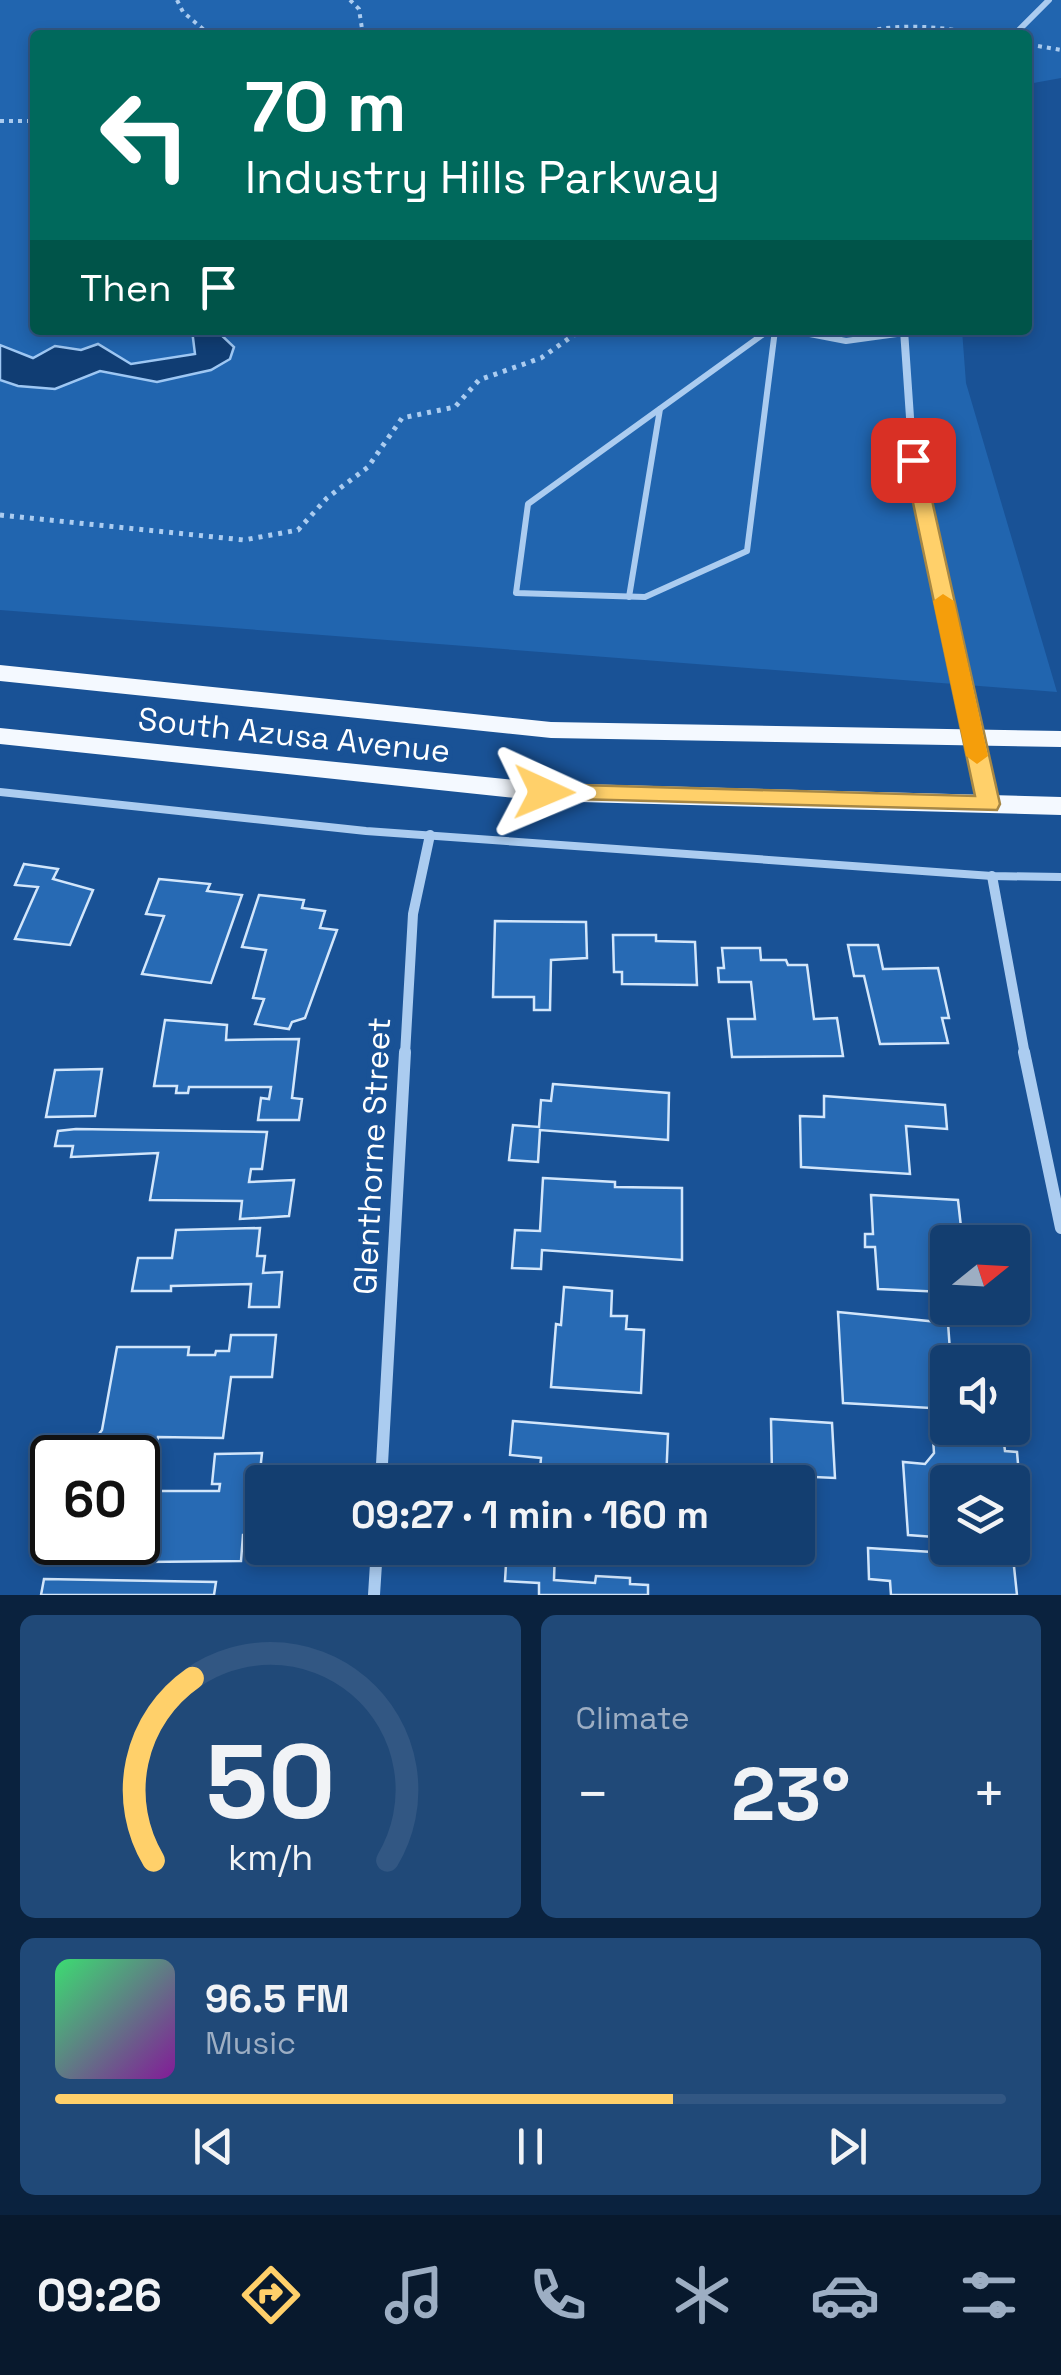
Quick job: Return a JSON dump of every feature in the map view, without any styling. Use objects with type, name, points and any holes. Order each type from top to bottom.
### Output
[{"type":"main road","name":"South Azusa Avenue","points":[[0,673],[551,730],[1061,738]]},
{"type":"main road","name":"South Azusa Avenue","points":[[0,736],[544,792],[1061,806]]},
{"type":"street","points":[[1019,30],[1050,0]]},
{"type":"street","points":[[900,335],[913,460],[988,804]]},
{"type":"street","name":"Glenthorne Street","points":[[382,1465],[413,914],[430,835]]},
{"type":"street","points":[[992,876],[1010,984],[1061,1228]]},
{"type":"street","points":[[374,1595],[376,1565]]},
{"type":"lane","points":[[765,335],[528,504],[516,593],[646,597],[747,551],[771,335]]},
{"type":"lane","points":[[801,335],[816,341],[853,343],[884,335]]},
{"type":"lane","points":[[630,596],[660,408]]},
{"type":"lane","points":[[0,792],[430,835],[992,876],[1061,877]]},
{"type":"path","points":[[177,0],[182,12],[204,30]]},
{"type":"path","points":[[350,0],[359,9],[365,30]]},
{"type":"path","points":[[866,30],[880,25],[925,23],[960,30]]},
{"type":"path","points":[[1032,44],[1061,50]]},
{"type":"path","points":[[0,121],[30,121]]},
{"type":"path","points":[[0,515],[244,540],[298,530],[327,498],[368,468],[402,418],[454,406],[479,380],[541,358],[574,335]]},
{"type":"shaded area","points":[[0,0],[1061,0],[1061,78],[1032,83],[1032,30],[30,30],[30,335],[962,335],[966,383],[1057,692],[0,610]]},
{"type":"shaded area","points":[[193,335],[221,335],[234,347],[230,359],[211,370],[157,382],[100,371],[55,389],[18,386],[0,380],[0,345],[33,358],[55,346],[81,350],[98,344],[131,364],[195,354]]},
{"type":"building","points":[[24,864],[58,869],[53,879],[93,890],[70,945],[15,939],[38,887],[15,885]]},
{"type":"building","points":[[159,879],[210,884],[207,891],[242,895],[211,983],[142,974],[164,916],[146,914]]},
{"type":"building","points":[[259,895],[304,900],[302,908],[325,911],[320,928],[337,930],[305,1018],[292,1022],[289,1029],[255,1024],[264,999],[253,998],[266,950],[242,947]]},
{"type":"building","points":[[495,921],[586,922],[587,958],[551,960],[550,1010],[534,1010],[534,997],[493,997]]},
{"type":"building","points":[[613,935],[656,935],[656,941],[695,942],[697,985],[622,984],[622,972],[614,972]]},
{"type":"building","points":[[848,945],[878,945],[883,969],[938,968],[949,1018],[942,1018],[948,1043],[880,1044],[864,976],[854,976]]},
{"type":"building","points":[[722,948],[760,948],[761,960],[807,965],[814,1019],[837,1018],[843,1056],[732,1057],[728,1019],[755,1019],[751,982],[719,982],[718,968],[724,968]]},
{"type":"building","points":[[165,1020],[227,1025],[226,1040],[299,1039],[292,1098],[302,1099],[299,1120],[258,1120],[261,1098],[269,1099],[271,1087],[189,1087],[188,1093],[176,1093],[177,1086],[154,1086]]},
{"type":"building","points":[[102,1069],[95,1116],[46,1117],[55,1070]]},
{"type":"building","points":[[553,1084],[669,1093],[668,1140],[540,1130],[538,1162],[509,1160],[513,1125],[539,1127],[541,1100],[551,1101]]},
{"type":"building","points":[[824,1096],[945,1105],[947,1129],[906,1126],[910,1174],[801,1167],[800,1116],[824,1117]]},
{"type":"building","points":[[58,1131],[267,1132],[262,1169],[251,1169],[249,1182],[294,1180],[289,1216],[240,1219],[242,1201],[150,1200],[158,1153],[71,1157],[73,1146],[55,1146]]},
{"type":"building","points":[[543,1178],[615,1182],[615,1187],[682,1188],[682,1260],[542,1250],[541,1269],[512,1268],[515,1230],[540,1231]]},
{"type":"building","points":[[871,1195],[958,1200],[961,1225],[930,1225],[930,1291],[878,1289],[875,1247],[865,1247],[865,1234],[873,1234]]},
{"type":"building","points":[[260,1228],[257,1256],[265,1256],[263,1273],[282,1272],[279,1307],[249,1307],[251,1284],[132,1291],[138,1258],[172,1258],[176,1230]]},
{"type":"building","points":[[564,1287],[612,1291],[611,1316],[627,1316],[626,1329],[644,1330],[641,1393],[551,1387],[556,1324],[561,1325]]},
{"type":"building","points":[[838,1312],[948,1325],[950,1345],[930,1345],[930,1408],[843,1403]]},
{"type":"building","points":[[231,1335],[276,1335],[272,1377],[231,1377],[223,1438],[98,1435],[117,1347],[189,1347],[188,1355],[229,1351]]},
{"type":"building","points":[[771,1419],[832,1423],[835,1478],[815,1477],[815,1465],[772,1465]]},
{"type":"building","points":[[513,1421],[668,1434],[667,1465],[540,1465],[541,1458],[510,1455]]},
{"type":"building","points":[[933,1445],[1004,1445],[1005,1451],[1017,1452],[1018,1465],[930,1465],[930,1537],[908,1535],[903,1462],[925,1464],[934,1453]]},
{"type":"building","points":[[262,1453],[261,1465],[245,1465],[241,1561],[160,1562],[160,1491],[219,1491],[220,1484],[212,1484],[215,1454]]},
{"type":"building","points":[[868,1548],[930,1552],[930,1565],[1014,1565],[1017,1595],[891,1595],[890,1581],[869,1579]]},
{"type":"building","points":[[506,1565],[554,1565],[554,1580],[595,1583],[596,1576],[630,1578],[630,1584],[648,1585],[648,1595],[539,1595],[539,1583],[505,1581]]},
{"type":"building","points":[[44,1579],[216,1582],[214,1595],[41,1595]]},
{"type":"slow traffic","points":[[943,601],[977,756]]},
{"type":"route","points":[[544,792],[988,804],[913,460]]}]
